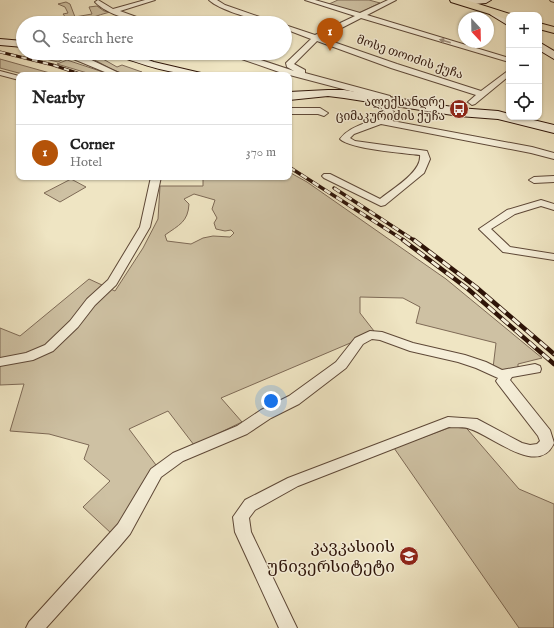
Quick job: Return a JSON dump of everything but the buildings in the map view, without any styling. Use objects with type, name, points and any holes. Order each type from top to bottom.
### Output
[{"type":"main road","points":[[462,1],[491,12]]},
{"type":"main road","points":[[494,13],[506,16]]},
{"type":"main road","points":[[542,27],[554,30]]},
{"type":"street","points":[[113,11],[152,0]]},
{"type":"street","points":[[212,0],[223,6],[252,16]]},
{"type":"street","points":[[223,6],[236,0]]},
{"type":"street","points":[[308,0],[360,17],[506,59]]},
{"type":"street","points":[[314,78],[294,68],[290,65],[290,63],[317,38],[393,0]]},
{"type":"street","points":[[462,1],[486,0]]},
{"type":"street","points":[[98,2],[107,9],[128,16]]},
{"type":"street","points":[[494,13],[506,21]]},
{"type":"street","name":"მოსე თოიძის ქუჩა","points":[[292,29],[394,66],[482,94]]},
{"type":"street","points":[[0,42],[16,43]]},
{"type":"street","points":[[542,47],[554,56]]},
{"type":"street","points":[[85,60],[112,72]]},
{"type":"street","points":[[139,60],[184,72]]},
{"type":"street","points":[[252,60],[285,72]]},
{"type":"street","points":[[0,73],[16,77]]},
{"type":"street","points":[[292,73],[314,78],[413,106]]},
{"type":"street","points":[[472,102],[506,74]]},
{"type":"street","points":[[292,96],[328,93],[344,94],[413,106],[498,115],[554,129]]},
{"type":"street","points":[[327,176],[381,204],[421,171],[425,159],[424,153],[353,143],[345,140],[352,132],[380,121],[390,112],[378,100]]},
{"type":"street","points":[[292,111],[320,111],[324,113]]},
{"type":"street","points":[[380,121],[532,150],[554,156]]},
{"type":"street","points":[[534,180],[554,179]]},
{"type":"street","points":[[0,362],[28,357],[49,348],[74,324],[91,302],[112,282],[145,227],[155,180]]},
{"type":"street","points":[[554,207],[541,203],[511,212],[484,229],[507,250],[554,257]]},
{"type":"street","points":[[35,628],[124,529],[156,473],[178,458],[242,430],[266,414],[294,400],[341,365],[359,341],[370,336],[382,336],[410,347],[460,358],[481,365],[504,376]]},
{"type":"street","points":[[504,376],[507,373],[535,369]]},
{"type":"street","points":[[288,628],[243,532],[241,517],[250,505],[293,482],[448,422],[472,423],[517,447],[530,451],[541,449],[547,443],[545,434],[503,381],[504,376]]},
{"type":"shaded area","points":[[338,0],[369,0],[380,3],[359,13],[329,4]]},
{"type":"shaded area","points":[[66,2],[70,4],[75,16],[65,16],[63,14],[68,13],[65,7],[58,4]]},
{"type":"shaded area","points":[[97,6],[104,11],[110,12],[100,15],[81,16],[92,14],[89,7]]},
{"type":"shaded area","points":[[0,59],[46,72],[16,72],[0,68]]},
{"type":"shaded area","points":[[50,60],[62,60],[58,62]]},
{"type":"shaded area","points":[[67,60],[103,72],[84,72],[57,64]]},
{"type":"shaded area","points":[[95,60],[105,60],[117,67],[122,65],[142,72],[120,72]]},
{"type":"shaded area","points":[[292,174],[307,182],[446,279],[542,358],[518,364],[518,375],[493,368],[496,343],[416,323],[420,307],[403,298],[360,297],[360,313],[374,331],[355,341],[221,398],[242,422],[194,445],[168,411],[129,429],[156,465],[124,519],[112,534],[83,507],[110,481],[84,459],[89,445],[49,434],[10,431],[24,384],[0,385],[0,328],[20,336],[89,279],[115,291],[143,248],[158,219],[160,186],[203,186],[203,180],[292,180]],"holes":[[[194,194],[215,200],[212,209],[217,218],[214,223],[216,229],[225,231],[231,230],[234,233],[230,237],[213,236],[203,238],[191,244],[167,241],[165,235],[178,226],[187,215],[189,204],[184,199]]]},
{"type":"shaded area","points":[[69,180],[73,180],[86,187],[60,202],[44,193]]},
{"type":"shaded area","points":[[462,423],[519,489],[554,504],[554,628],[519,628],[394,448]]},
{"type":"railway","points":[[0,52],[16,56]]},
{"type":"railway","points":[[33,60],[74,72]]},
{"type":"railway","points":[[292,169],[405,241]]},
{"type":"railway","points":[[334,188],[415,241]]},
{"type":"railway","points":[[403,240],[468,289],[554,364]]},
{"type":"railway","points":[[414,240],[476,287],[554,354]]},
{"type":"place","name":"Corner","points":[[330,51]]},
{"type":"place","name":"ალექსანდრე ციმაკურიძის ქუჩა","points":[[459,109]]},
{"type":"place","name":"კავკასიის უნივერსიტეტი","points":[[409,556]]}]
